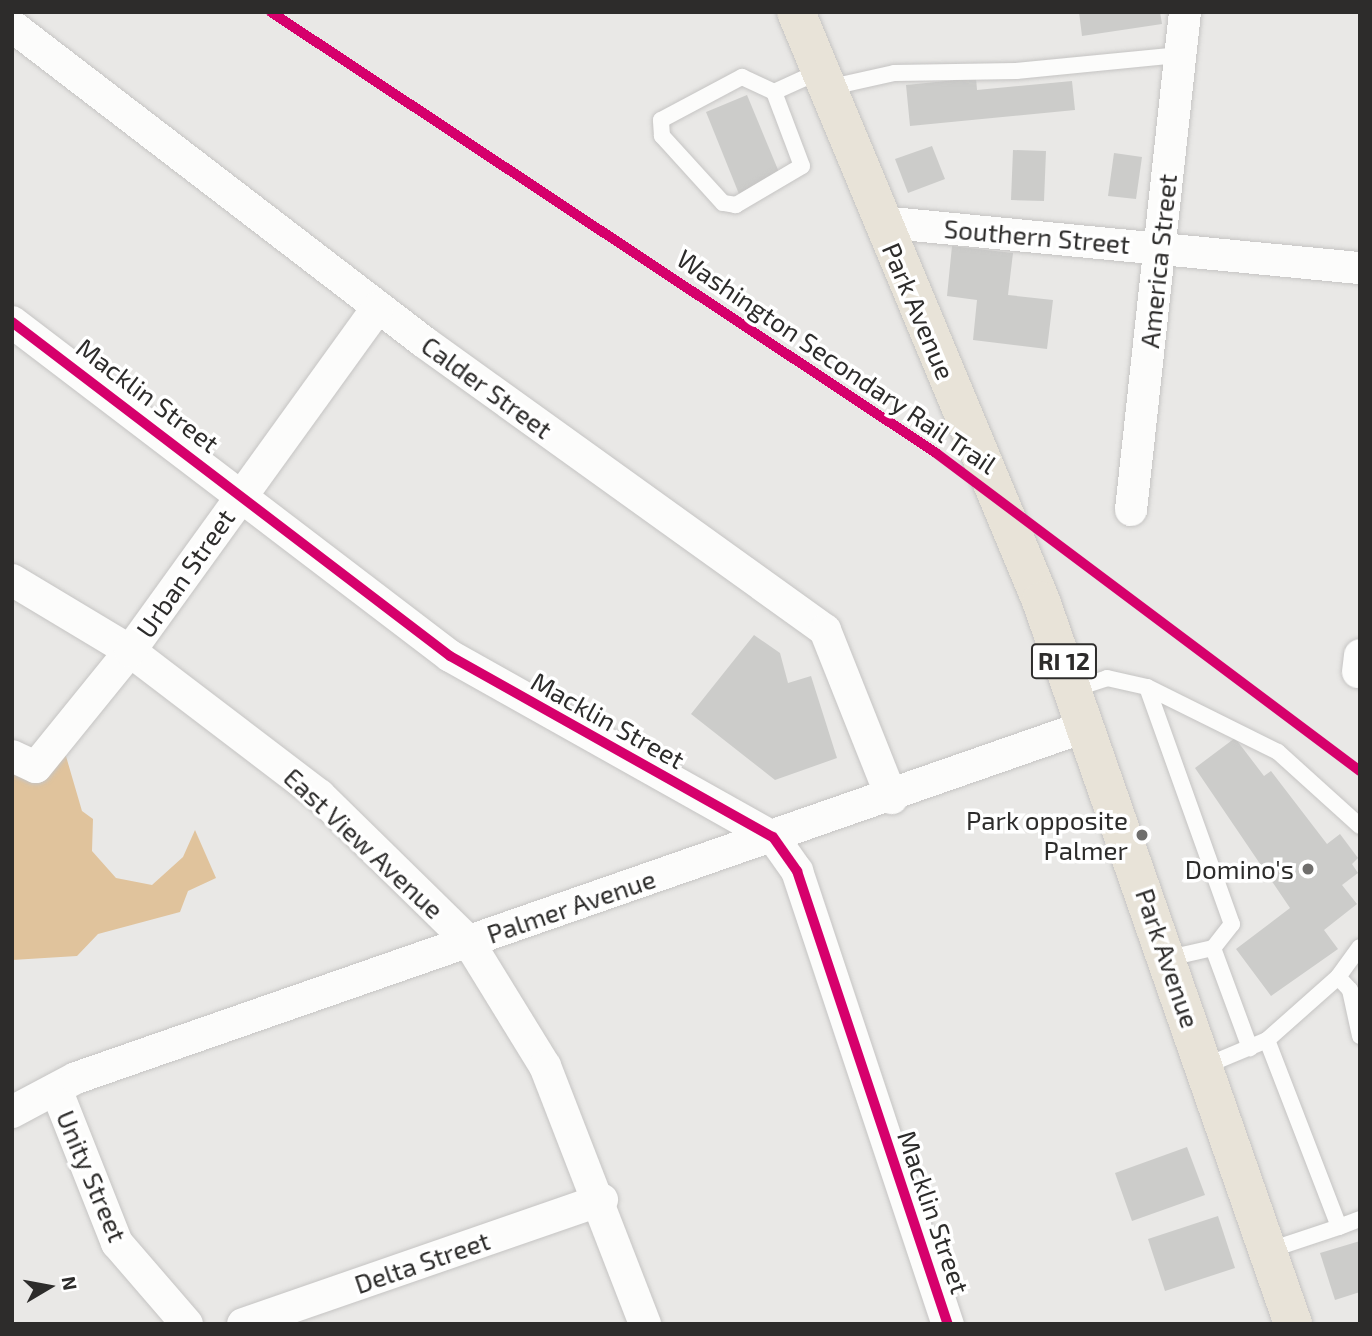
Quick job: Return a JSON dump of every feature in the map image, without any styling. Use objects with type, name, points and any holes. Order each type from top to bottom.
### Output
[{"type":"main road","name":"Park Avenue","points":[[796,12],[1074,689],[1169,958],[1293,1324]]},
{"type":"street","name":"America Street","points":[[1131,510],[1185,12]]},
{"type":"street","name":"Calder Street","points":[[12,26],[379,307],[825,630],[892,798]]},
{"type":"street","name":"Southern Street","points":[[881,222],[1360,268]]},
{"type":"street","name":"Urban Street","points":[[24,761],[131,651],[241,493],[379,307]]},
{"type":"street","name":"Macklin Street","points":[[12,322],[241,493],[450,656],[773,837],[797,871],[948,1324]]},
{"type":"street","name":"East View Avenue","points":[[12,580],[131,651],[319,795],[468,940],[545,1066],[602,1200],[645,1324]]},
{"type":"street","name":"Palmer Avenue","points":[[12,1112],[56,1089],[468,940],[892,798],[1087,726]]},
{"type":"street","name":"Unity Street","points":[[56,1089],[117,1242],[187,1324]]},
{"type":"street","name":"Delta Street","points":[[243,1324],[602,1200]]},
{"type":"lane","points":[[774,92],[802,166],[736,205],[723,203],[662,136],[667,111],[742,77],[774,92],[823,80],[894,72],[989,67],[1016,71],[1180,55]]},
{"type":"lane","points":[[1074,689],[1107,678],[1147,687],[1278,752],[1360,826]]},
{"type":"lane","points":[[1147,687],[1232,924],[1213,948],[1169,958]]},
{"type":"lane","points":[[1205,1066],[1267,1040],[1338,977],[1360,947]]},
{"type":"lane","points":[[1213,948],[1250,1048]]},
{"type":"lane","points":[[1338,977],[1355,991],[1360,1037]]},
{"type":"lane","points":[[1267,1040],[1339,1227]]},
{"type":"lane","points":[[1267,1251],[1360,1219]]},
{"type":"shaded area","points":[[63,746],[82,811],[93,819],[92,851],[116,878],[152,885],[183,857],[195,830],[216,878],[188,891],[180,912],[98,934],[77,956],[12,960],[12,754]]},
{"type":"building","points":[[1079,12],[1160,12],[1162,24],[1082,36]]},
{"type":"building","points":[[976,78],[977,90],[1072,81],[1075,110],[910,126],[906,85]]},
{"type":"building","points":[[747,95],[781,177],[739,194],[706,112]]},
{"type":"building","points":[[932,146],[945,179],[908,193],[895,159]]},
{"type":"building","points":[[1013,150],[1046,151],[1044,201],[1011,200]]},
{"type":"building","points":[[1114,153],[1142,157],[1136,199],[1108,196]]},
{"type":"building","points":[[952,246],[1013,253],[1008,295],[1053,300],[1047,349],[973,340],[977,300],[947,296]]},
{"type":"building","points":[[754,635],[780,653],[788,683],[811,676],[837,758],[775,780],[691,714]]},
{"type":"building","name":"Domino's","points":[[1235,738],[1264,776],[1271,771],[1327,844],[1340,834],[1358,858],[1352,864],[1358,873],[1342,885],[1357,904],[1324,930],[1338,949],[1271,996],[1236,949],[1290,908],[1195,768]]},
{"type":"building","points":[[1187,1147],[1205,1195],[1132,1221],[1115,1173]]},
{"type":"building","points":[[1218,1216],[1235,1268],[1165,1291],[1148,1239]]},
{"type":"building","points":[[1360,1241],[1360,1292],[1335,1300],[1320,1253]]},
{"type":"cycle path","name":"Washington Secondary Rail Trail","points":[[271,12],[936,453],[1360,771]]},
{"type":"cycle path","points":[[12,322],[450,656],[773,837],[797,871],[948,1324]]},
{"type":"place","name":"Park opposite Palmer","points":[[1142,835]]},
{"type":"place","name":"Domino's","points":[[1308,869]]}]
